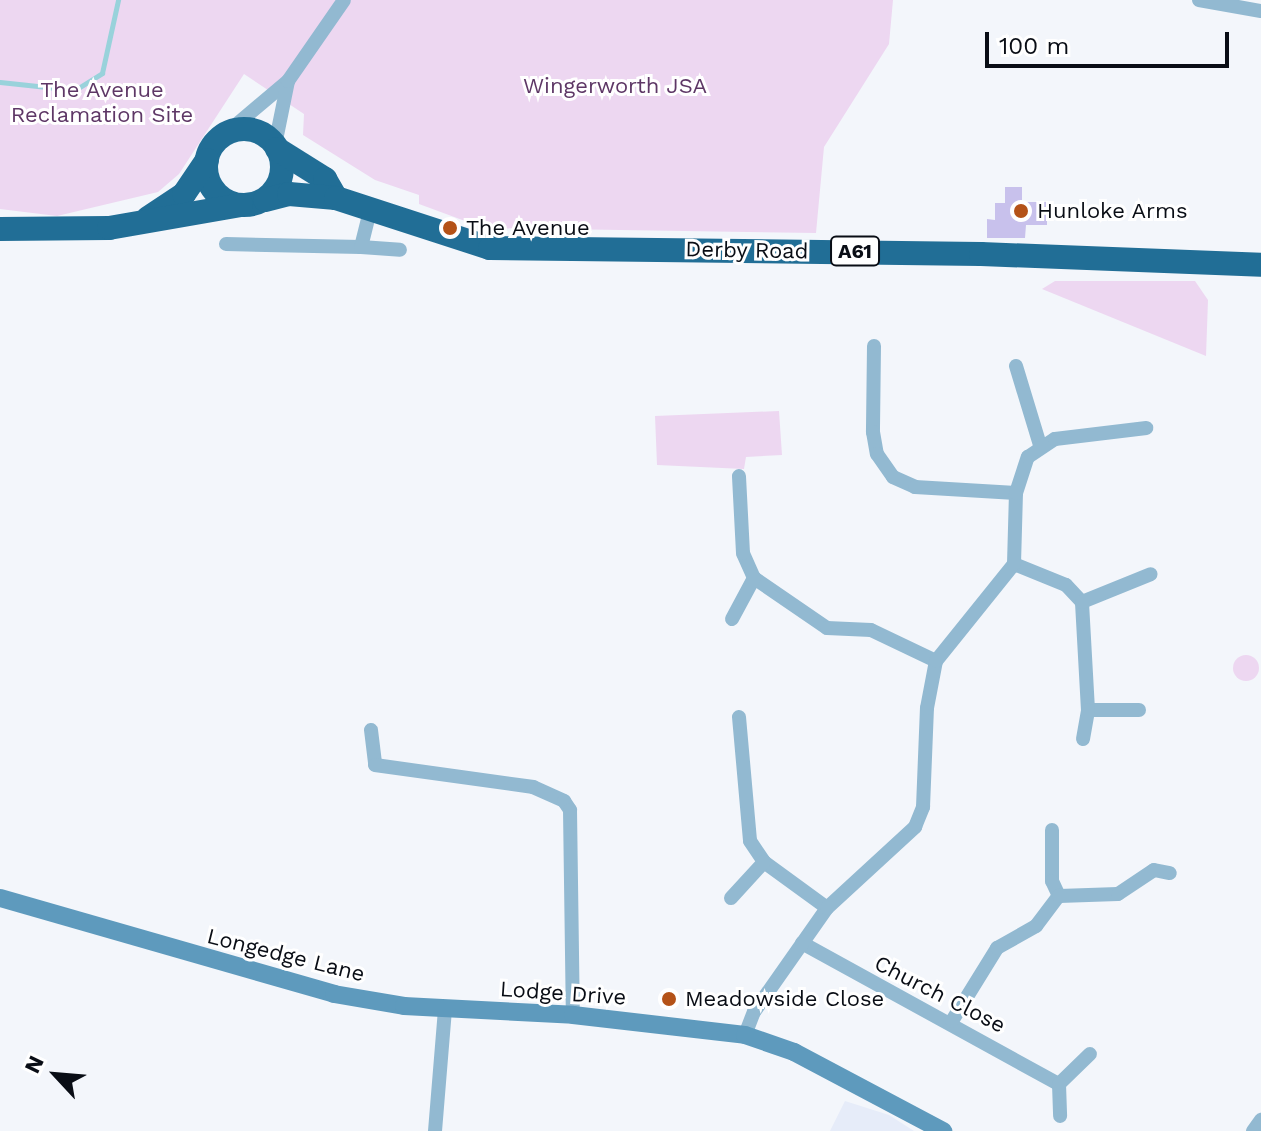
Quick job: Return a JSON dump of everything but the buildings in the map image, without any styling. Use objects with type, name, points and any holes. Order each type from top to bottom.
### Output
[{"type":"highway","points":[[140,224],[184,194],[207,160],[224,135],[249,129],[276,147],[280,182],[253,202],[215,192],[207,160]]},
{"type":"highway","name":"Derby Road","points":[[276,147],[325,179],[336,198]]},
{"type":"highway","name":"Derby Road","points":[[0,229],[140,224],[289,194],[336,198],[490,248],[981,254],[1261,265]]},
{"type":"street","points":[[224,135],[288,81],[344,0]]},
{"type":"street","points":[[1199,0],[1261,11]]},
{"type":"street","points":[[276,147],[288,81]]},
{"type":"street","points":[[361,247],[370,210]]},
{"type":"street","points":[[226,244],[400,250]]},
{"type":"street","points":[[874,346],[873,432],[877,454],[893,477],[915,487],[1016,493]]},
{"type":"street","points":[[1016,366],[1040,445]]},
{"type":"street","points":[[745,1035],[827,908],[915,827],[923,807],[927,708],[936,661],[1014,564],[1016,493],[1020,472],[1040,445],[1146,428]]},
{"type":"street","points":[[739,476],[743,553],[754,578],[827,628],[871,630],[936,661]]},
{"type":"street","points":[[1014,564],[1066,585],[1082,602],[1088,710],[1083,739]]},
{"type":"street","points":[[1082,602],[1151,574]]},
{"type":"street","points":[[732,619],[734,606],[754,578]]},
{"type":"street","points":[[1088,710],[1139,710]]},
{"type":"street","points":[[739,717],[744,817],[764,862],[827,908]]},
{"type":"street","points":[[371,730],[375,765],[533,787],[564,801],[570,810],[573,1015]]},
{"type":"street","points":[[1052,830],[1052,881],[1059,896]]},
{"type":"street","points":[[731,898],[764,862]]},
{"type":"street","points":[[1059,896],[1118,894],[1154,870],[1170,873]]},
{"type":"street","points":[[952,1021],[997,948],[1036,926],[1059,896]]},
{"type":"street","name":"Longedge Lane","points":[[0,898],[334,994],[445,1009]]},
{"type":"street","name":"Church Close","points":[[802,943],[952,1021],[1059,1084]]},
{"type":"street","points":[[435,1131],[445,1009]]},
{"type":"street","name":"Lodge Drive","points":[[445,1009],[573,1015],[745,1035],[794,1052],[943,1131]]},
{"type":"street","points":[[1060,1116],[1059,1084],[1090,1054]]},
{"type":"street","points":[[1253,1131],[1261,1120]]},
{"type":"shaded area","points":[[845,1101],[889,1115],[914,1131],[830,1131]]},
{"type":"green space","points":[[0,0],[893,0],[889,44],[824,147],[816,233],[484,228],[419,204],[419,195],[375,180],[303,135],[304,114],[244,74],[179,174],[158,192],[57,216],[0,209]]},
{"type":"green space","points":[[1055,281],[1195,281],[1208,300],[1206,356],[1042,289]]},
{"type":"green space","points":[[779,411],[782,455],[746,457],[744,469],[657,465],[655,416]]},
{"type":"green space","points":[[1246,655],[1255,659],[1259,668],[1255,677],[1246,681],[1237,677],[1233,668],[1237,659]]},
{"type":"waterway","points":[[0,82],[75,90],[102,73],[118,0]]},
{"type":"place","name":"Hunloke Arms","points":[[1021,211]]},
{"type":"place","name":"The Avenue","points":[[450,228]]},
{"type":"place","name":"Meadowside Close","points":[[669,999]]},
{"type":"park label","name":"Wingerworth JSA","points":[[615,86]]},
{"type":"park label","name":"The Avenue Reclamation Site","points":[[102,102]]}]
